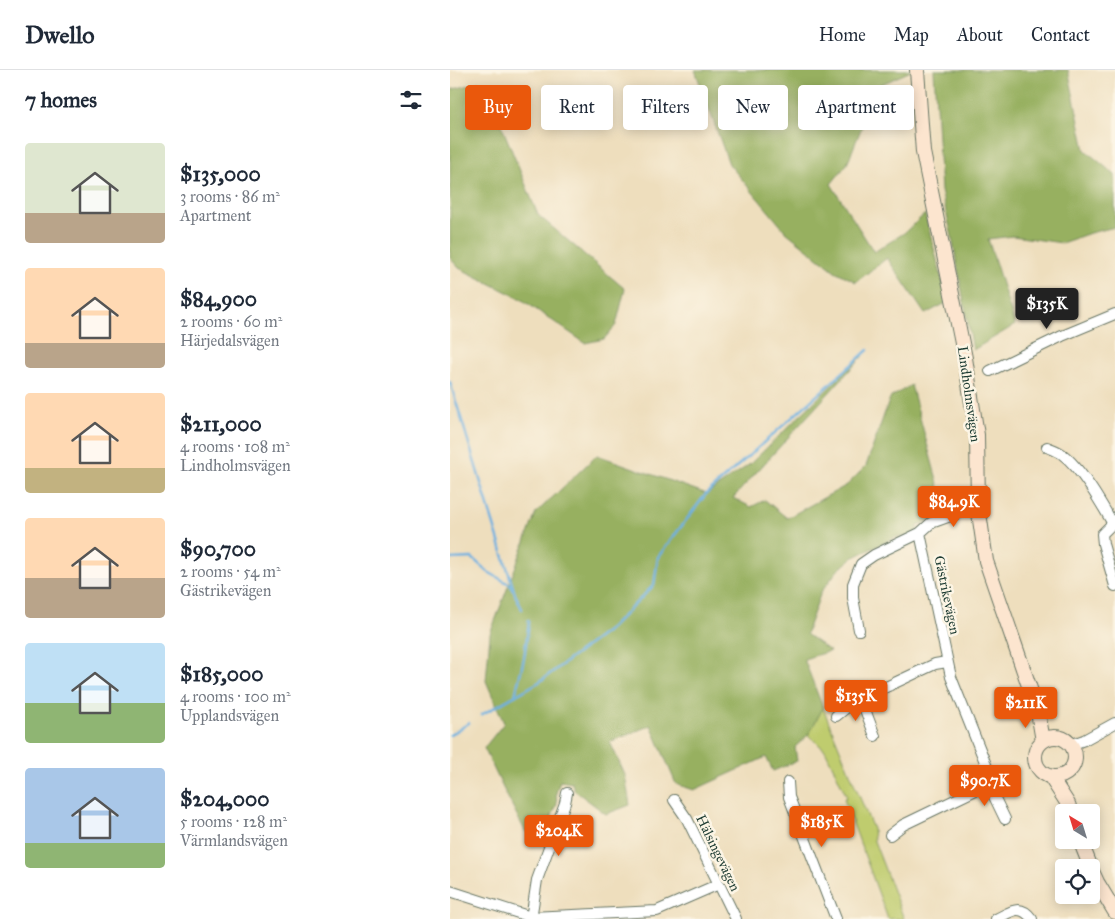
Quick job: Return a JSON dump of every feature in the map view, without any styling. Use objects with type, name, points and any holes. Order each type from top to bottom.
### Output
[{"type":"main road","name":"Lindholmsvägen","points":[[917,70],[923,152],[965,358],[977,436],[978,506],[986,561],[1049,739],[1065,740],[1072,748]]},
{"type":"main road","points":[[1049,739],[1036,749],[1035,759],[1039,769],[1050,776],[1067,804]]},
{"type":"main road","points":[[1050,776],[1060,776],[1068,772],[1073,764],[1072,748]]},
{"type":"main road","points":[[1068,772],[1069,804]]},
{"type":"main road","points":[[1100,888],[1115,912]]},
{"type":"street","points":[[990,371],[1062,336],[1115,314]]},
{"type":"street","points":[[1047,447],[1061,454],[1072,465],[1094,491],[1114,524],[1102,534],[1102,544],[1115,586]]},
{"type":"street","points":[[859,630],[853,598],[853,584],[861,564],[874,555],[920,533],[931,523],[978,506]]},
{"type":"street","name":"Gästrikevägen","points":[[920,533],[951,677],[989,772],[988,784],[1005,819]]},
{"type":"street","points":[[836,716],[861,699],[935,664],[947,662]]},
{"type":"street","points":[[861,699],[875,736]]},
{"type":"street","points":[[1072,748],[1115,723]]},
{"type":"street","points":[[788,782],[789,797],[836,919]]},
{"type":"street","points":[[890,835],[903,825],[988,784]]},
{"type":"street","points":[[531,918],[537,880],[567,793]]},
{"type":"street","name":"Hälsingevägen","points":[[674,800],[687,819],[736,919]]},
{"type":"street","points":[[450,891],[531,918],[657,911],[719,884]]},
{"type":"street","points":[[996,919],[1021,910],[1025,911],[1032,919]]},
{"type":"green space","points":[[695,70],[913,70],[880,85],[798,85],[798,130],[861,130],[847,164],[831,184],[874,252],[904,233],[925,214],[948,302],[925,314],[887,258],[856,282],[835,271],[786,232],[729,164],[708,106],[708,85],[700,85]]},
{"type":"green space","points":[[934,70],[1068,70],[1085,150],[1115,175],[1115,227],[1062,243],[1013,236],[988,239],[1015,325],[973,350],[951,232],[941,191]]},
{"type":"green space","points":[[481,82],[482,85],[469,85]]},
{"type":"green space","points":[[465,86],[465,130],[503,130],[538,215],[625,289],[616,325],[604,339],[585,343],[521,299],[459,268],[450,258],[450,90]]},
{"type":"green space","points":[[868,350],[733,498],[751,507],[765,500],[787,518],[847,485],[866,466],[890,398],[911,385],[946,513],[918,526],[912,537],[896,537],[852,558],[837,571],[821,592],[806,634],[830,651],[804,659],[823,708],[808,735],[795,747],[797,761],[773,771],[766,757],[694,790],[676,784],[651,725],[610,742],[625,775],[630,805],[606,814],[574,790],[572,783],[560,781],[556,793],[557,804],[542,839],[525,831],[484,748],[504,723],[486,681],[490,634],[536,513],[597,455],[707,494],[750,464]]},
{"type":"green space","points":[[823,708],[873,829],[874,841],[904,919],[888,919],[844,799],[847,797],[825,750],[808,735]]},
{"type":"waterway","points":[[481,715],[539,682],[611,628],[654,585],[658,557],[706,494],[868,350]]},
{"type":"waterway","points":[[450,382],[516,597]]},
{"type":"waterway","points":[[450,559],[472,558],[488,572],[511,585],[512,589]]},
{"type":"waterway","points":[[516,596],[522,609]]},
{"type":"waterway","points":[[515,696],[524,658],[528,620]]},
{"type":"waterway","points":[[450,735],[469,723]]}]
